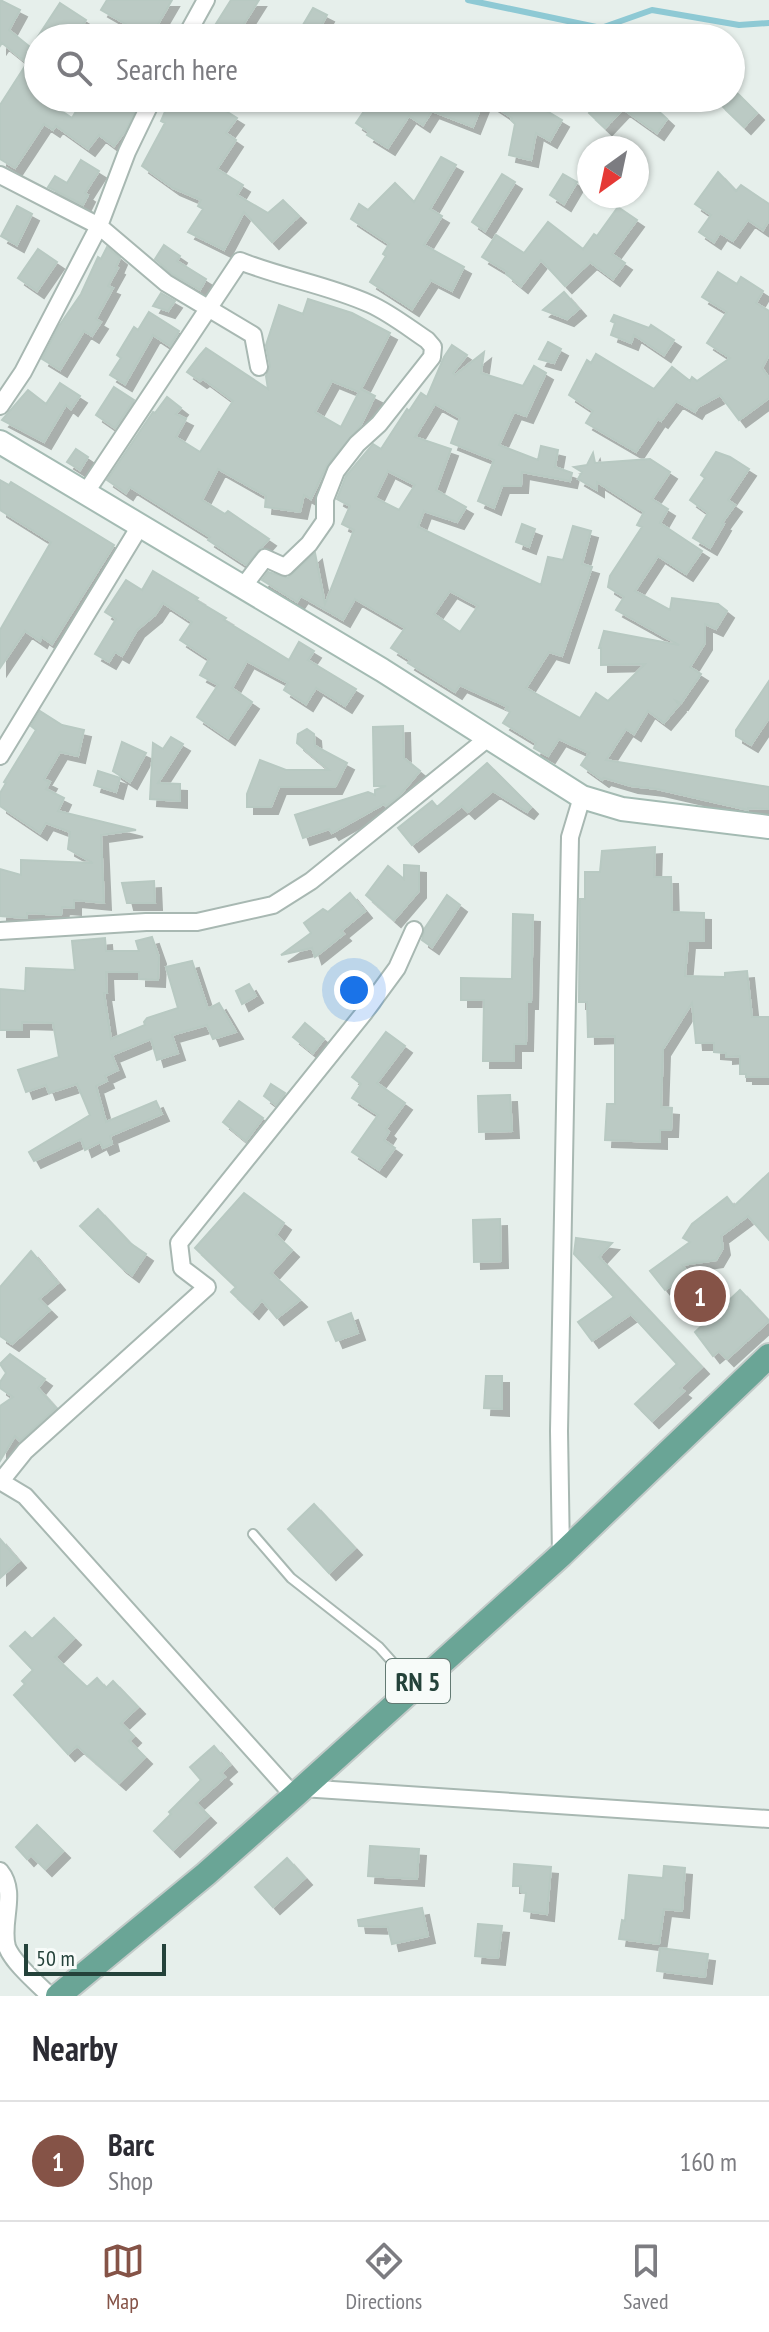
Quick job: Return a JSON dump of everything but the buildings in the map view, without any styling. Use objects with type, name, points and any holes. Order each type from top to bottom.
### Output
[{"type":"main road","name":"RN 5","points":[[58,1996],[206,1874],[298,1792],[561,1555],[769,1356]]},
{"type":"street","points":[[193,24],[206,0]]},
{"type":"street","points":[[0,406],[23,372],[99,226],[127,152],[146,112]]},
{"type":"street","points":[[0,175],[99,226],[166,283],[253,335],[259,367]]},
{"type":"street","points":[[86,492],[240,261],[272,274],[319,284],[372,305],[433,347],[432,357],[379,424],[357,444],[336,471],[325,499],[325,521],[309,544],[285,567],[265,558],[242,588]]},
{"type":"street","points":[[0,442],[382,670],[582,797],[622,809],[769,827]]},
{"type":"street","points":[[0,756],[140,526]]},
{"type":"street","points":[[0,931],[197,922],[273,905],[311,881],[488,738]]},
{"type":"street","points":[[561,1555],[560,1400],[570,837],[582,797]]},
{"type":"street","points":[[414,930],[397,968],[364,1013],[179,1243],[182,1268],[207,1287],[25,1451],[1,1481],[25,1496],[298,1792],[769,1819]]},
{"type":"street","points":[[0,1871],[5,1877],[9,1896],[4,1918],[7,1948],[50,1996]]},
{"type":"lane","points":[[253,1534],[291,1578],[379,1647],[413,1686]]},
{"type":"waterway","points":[[468,0],[582,24]]},
{"type":"waterway","points":[[612,24],[652,10],[733,24]]},
{"type":"waterway","points":[[745,25],[769,23]]},
{"type":"place","name":"Barc","points":[[700,1296]]}]
